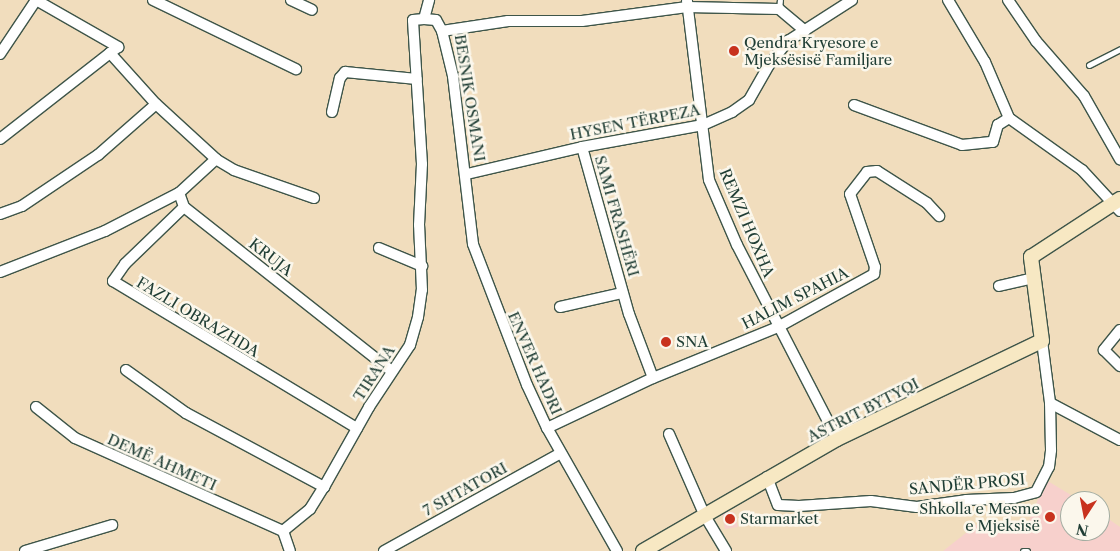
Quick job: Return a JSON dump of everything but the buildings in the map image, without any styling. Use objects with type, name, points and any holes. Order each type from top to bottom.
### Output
[{"type":"street","points":[[0,54],[36,0],[118,46],[0,139]]},
{"type":"street","points":[[153,0],[296,69]]},
{"type":"street","points":[[291,0],[312,10]]},
{"type":"street","name":"TIRANA","points":[[283,531],[310,509],[357,428],[410,345],[419,308],[422,266],[419,225],[422,164],[413,20],[424,19],[430,0]]},
{"type":"street","name":"HYSEN TËRPEZA","points":[[467,174],[582,147],[703,125],[732,112],[749,100],[769,65],[788,41],[852,0]]},
{"type":"street","points":[[948,0],[984,62],[1009,118],[1082,170],[1118,204],[1031,257],[1050,403],[1120,440]]},
{"type":"street","points":[[1008,0],[1036,41],[1084,96],[1120,159]]},
{"type":"street","name":"BESNIK OSMANI","points":[[467,174],[453,76],[442,31],[508,21],[582,21],[687,3],[779,4]]},
{"type":"street","name":"REMZI HOXHA","points":[[687,3],[709,180],[778,327],[837,439]]},
{"type":"street","points":[[779,4],[805,31]]},
{"type":"street","points":[[424,19],[436,20],[442,31]]},
{"type":"street","points":[[110,53],[156,104],[216,159],[234,170],[314,198]]},
{"type":"street","points":[[332,112],[340,78],[345,72],[417,79]]},
{"type":"street","points":[[0,214],[22,206],[98,155],[156,104]]},
{"type":"street","points":[[854,106],[962,145],[993,142],[998,125],[1009,118]]},
{"type":"street","name":"SAMI FRASHËRI","points":[[582,147],[622,292],[653,378]]},
{"type":"street","points":[[0,272],[105,231],[179,193],[216,159]]},
{"type":"street","name":"HALIM SPAHIA","points":[[547,428],[653,378],[778,327],[876,270],[850,194],[863,175],[877,172],[927,203],[939,216]]},
{"type":"street","name":"ENVER HADRI","points":[[467,174],[466,205],[473,244],[492,300],[547,428],[617,551]]},
{"type":"street","points":[[179,193],[184,207]]},
{"type":"street","name":"KRUJA","points":[[184,207],[392,371]]},
{"type":"street","name":"FAZLI OBRAZHDA","points":[[184,207],[124,264],[114,280],[357,428]]},
{"type":"street","points":[[378,248],[422,266]]},
{"type":"street","points":[[999,286],[1033,278]]},
{"type":"street","name":"SAMI FRASHËRI","points":[[560,307],[622,292]]},
{"type":"street","points":[[1120,330],[1104,350],[1104,354],[1120,366]]},
{"type":"street","name":"ASTRIT BYTYQI","points":[[643,551],[705,516],[766,477],[837,439],[1042,341]]},
{"type":"street","points":[[126,370],[186,413],[324,487]]},
{"type":"street","name":"SANDËR PROSI","points":[[766,477],[778,505],[871,501],[916,507],[966,500],[1014,498],[1036,492],[1049,467],[1051,450],[1050,403]]},
{"type":"street","name":"DEMË AHMETI","points":[[36,407],[74,438],[119,461],[283,531]]},
{"type":"street","points":[[670,434],[705,516],[726,551]]},
{"type":"street","name":"7 SHTATORI","points":[[384,551],[561,453]]},
{"type":"street","points":[[25,551],[112,525]]},
{"type":"street","points":[[283,531],[290,551]]},
{"type":"lane","points":[[1089,65],[1120,49]]},
{"type":"shaded area","name":"Shkolla e Mesme e Mjeksisë","points":[[1046,480],[1064,491],[1060,491],[1060,541],[1110,541],[1110,520],[1120,527],[1120,551],[943,551],[976,525],[1026,528]]},
{"type":"shaded area","name":"Starmarket","points":[[722,512],[734,512],[738,527],[725,529]]},
{"type":"place","name":"Qendra Kryesore e Mjeksësisë Familjare","points":[[734,51]]},
{"type":"place","name":"SNA","points":[[666,342]]},
{"type":"place","name":"Shkolla e Mesme e Mjeksisë","points":[[1050,517]]},
{"type":"place","name":"Starmarket","points":[[730,519]]}]
